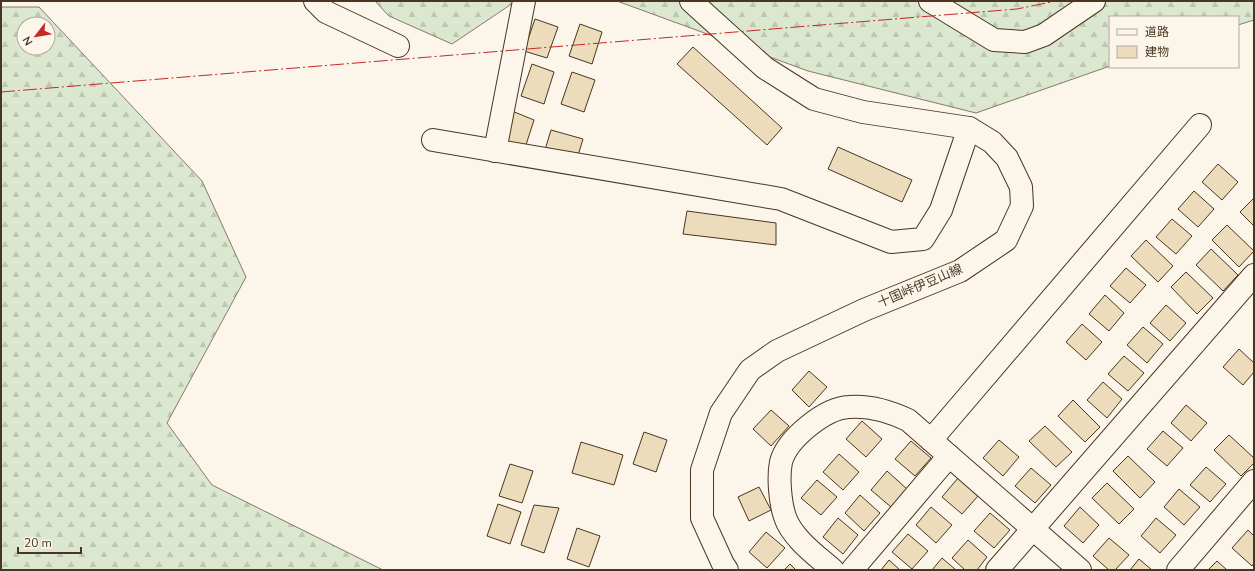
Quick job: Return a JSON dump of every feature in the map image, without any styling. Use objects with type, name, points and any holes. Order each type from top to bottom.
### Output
[{"type":"street","points":[[315,1],[326,12],[398,46]]},
{"type":"street","points":[[494,151],[524,1]]},
{"type":"street","name":"十国峠伊豆山線","points":[[691,1],[766,68],[814,99],[863,112],[970,128],[992,142],[1007,158],[1021,187],[1022,206],[1006,240],[960,271],[864,310],[777,351],[750,370],[721,413],[702,470],[702,518],[723,568]]},
{"type":"street","points":[[930,1],[994,40],[1025,42],[1044,35],[1094,1]]},
{"type":"street","points":[[931,440],[1200,126]]},
{"type":"street","points":[[433,140],[781,199],[891,242],[923,239],[941,210],[970,128]]},
{"type":"street","points":[[996,570],[1254,275]]},
{"type":"street","points":[[834,570],[798,540],[785,517],[780,486],[782,462],[792,443],[807,426],[826,414],[848,407],[868,407],[890,411],[908,420],[1080,570]]},
{"type":"street","points":[[852,570],[949,456]]},
{"type":"street","points":[[1178,570],[1254,481]]},
{"type":"green space","points":[[375,1],[516,1],[452,44],[389,16]]},
{"type":"green space","points":[[617,1],[1254,1],[1254,20],[1239,25],[1239,16],[1109,16],[1109,66],[976,113],[808,71]]},
{"type":"green space","points":[[1,7],[39,7],[47,16],[16,16],[16,56],[56,56],[56,25],[202,181],[246,277],[167,423],[212,485],[383,570],[1,570]]},
{"type":"building","points":[[535,19],[558,27],[547,58],[524,51]]},
{"type":"building","points":[[580,24],[602,32],[592,64],[569,56]]},
{"type":"building","points":[[693,47],[782,128],[767,145],[677,64]]},
{"type":"building","points":[[532,64],[554,72],[544,104],[521,96]]},
{"type":"building","points":[[572,72],[595,80],[584,112],[561,104]]},
{"type":"building","points":[[512,111],[534,120],[524,151],[501,143]]},
{"type":"building","points":[[551,130],[583,139],[576,162],[544,153]]},
{"type":"building","points":[[838,147],[912,180],[902,202],[828,169]]},
{"type":"building","points":[[1218,164],[1238,182],[1222,200],[1202,182]]},
{"type":"building","points":[[1194,191],[1214,209],[1198,227],[1178,209]]},
{"type":"building","points":[[1254,198],[1254,226],[1240,212]]},
{"type":"building","points":[[687,211],[776,223],[776,245],[683,234]]},
{"type":"building","points":[[1172,219],[1192,236],[1176,254],[1156,237]]},
{"type":"building","points":[[1227,225],[1254,251],[1239,267],[1212,240]]},
{"type":"building","points":[[1146,240],[1173,266],[1158,282],[1131,256]]},
{"type":"building","points":[[1211,249],[1238,275],[1223,291],[1196,265]]},
{"type":"building","points":[[1126,268],[1146,285],[1130,303],[1110,286]]},
{"type":"building","points":[[1186,272],[1213,298],[1197,314],[1171,287]]},
{"type":"building","points":[[1105,295],[1124,313],[1109,331],[1089,314]]},
{"type":"building","points":[[1166,305],[1186,323],[1170,341],[1150,323]]},
{"type":"building","points":[[1082,324],[1102,342],[1086,360],[1066,342]]},
{"type":"building","points":[[1143,327],[1163,344],[1147,363],[1127,345]]},
{"type":"building","points":[[1239,349],[1254,363],[1254,372],[1243,385],[1223,367]]},
{"type":"building","points":[[1124,356],[1144,373],[1128,391],[1108,374]]},
{"type":"building","points":[[809,371],[827,387],[809,407],[792,390]]},
{"type":"building","points":[[1103,382],[1122,399],[1107,418],[1087,400]]},
{"type":"building","points":[[1073,400],[1100,427],[1085,442],[1058,416]]},
{"type":"building","points":[[1186,405],[1207,423],[1191,441],[1171,423]]},
{"type":"building","points":[[771,410],[789,426],[771,446],[753,429]]},
{"type":"building","points":[[862,421],[882,439],[866,457],[846,439]]},
{"type":"building","points":[[1045,426],[1072,452],[1056,467],[1029,441]]},
{"type":"building","points":[[1163,431],[1183,448],[1167,466],[1147,449]]},
{"type":"building","points":[[644,432],[667,440],[656,472],[633,464]]},
{"type":"building","points":[[1229,435],[1254,458],[1254,463],[1241,476],[1214,450]]},
{"type":"building","points":[[999,440],[1019,457],[1003,476],[983,458]]},
{"type":"building","points":[[911,441],[931,458],[915,476],[895,459]]},
{"type":"building","points":[[581,442],[623,455],[614,485],[572,473]]},
{"type":"building","points":[[839,454],[859,472],[843,490],[823,472]]},
{"type":"building","points":[[1128,456],[1155,482],[1140,498],[1113,471]]},
{"type":"building","points":[[510,464],[533,471],[522,503],[499,496]]},
{"type":"building","points":[[1206,467],[1226,484],[1210,502],[1190,485]]},
{"type":"building","points":[[1031,468],[1051,485],[1035,503],[1015,486]]},
{"type":"building","points":[[887,471],[907,489],[891,507],[871,490]]},
{"type":"building","points":[[958,478],[978,496],[962,514],[942,497]]},
{"type":"building","points":[[817,480],[837,497],[821,515],[801,498]]},
{"type":"building","points":[[1107,483],[1134,509],[1119,524],[1092,498]]},
{"type":"building","points":[[759,487],[771,510],[749,521],[738,497]]},
{"type":"building","points":[[1179,489],[1200,507],[1184,525],[1164,507]]},
{"type":"building","points":[[860,495],[880,513],[864,531],[845,513]]},
{"type":"building","points":[[498,504],[521,512],[510,544],[487,536]]},
{"type":"building","points":[[534,505],[559,508],[544,553],[521,545]]},
{"type":"building","points":[[931,507],[952,525],[936,543],[916,525]]},
{"type":"building","points":[[1080,507],[1099,525],[1083,543],[1064,526]]},
{"type":"building","points":[[990,513],[1010,530],[994,548],[974,531]]},
{"type":"building","points":[[838,518],[858,535],[843,554],[823,537]]},
{"type":"building","points":[[1156,518],[1176,535],[1160,553],[1141,536]]},
{"type":"building","points":[[577,528],[600,536],[589,567],[567,559]]},
{"type":"building","points":[[1248,530],[1254,536],[1254,563],[1252,566],[1232,548]]},
{"type":"building","points":[[766,532],[785,548],[767,568],[749,552]]},
{"type":"building","points":[[908,534],[928,551],[912,569],[892,552]]},
{"type":"building","points":[[1109,538],[1129,555],[1115,570],[1109,570],[1093,556]]},
{"type":"building","points":[[968,540],[987,557],[977,570],[965,570],[952,558]]},
{"type":"building","points":[[942,558],[956,570],[932,570]]},
{"type":"building","points":[[1139,559],[1152,570],[1130,570]]},
{"type":"building","points":[[889,560],[900,570],[881,570]]},
{"type":"building","points":[[1217,561],[1227,570],[1208,570]]},
{"type":"building","points":[[790,564],[796,570],[784,570]]},
{"type":"power","points":[[1,92],[1017,9],[1056,1]]}]
